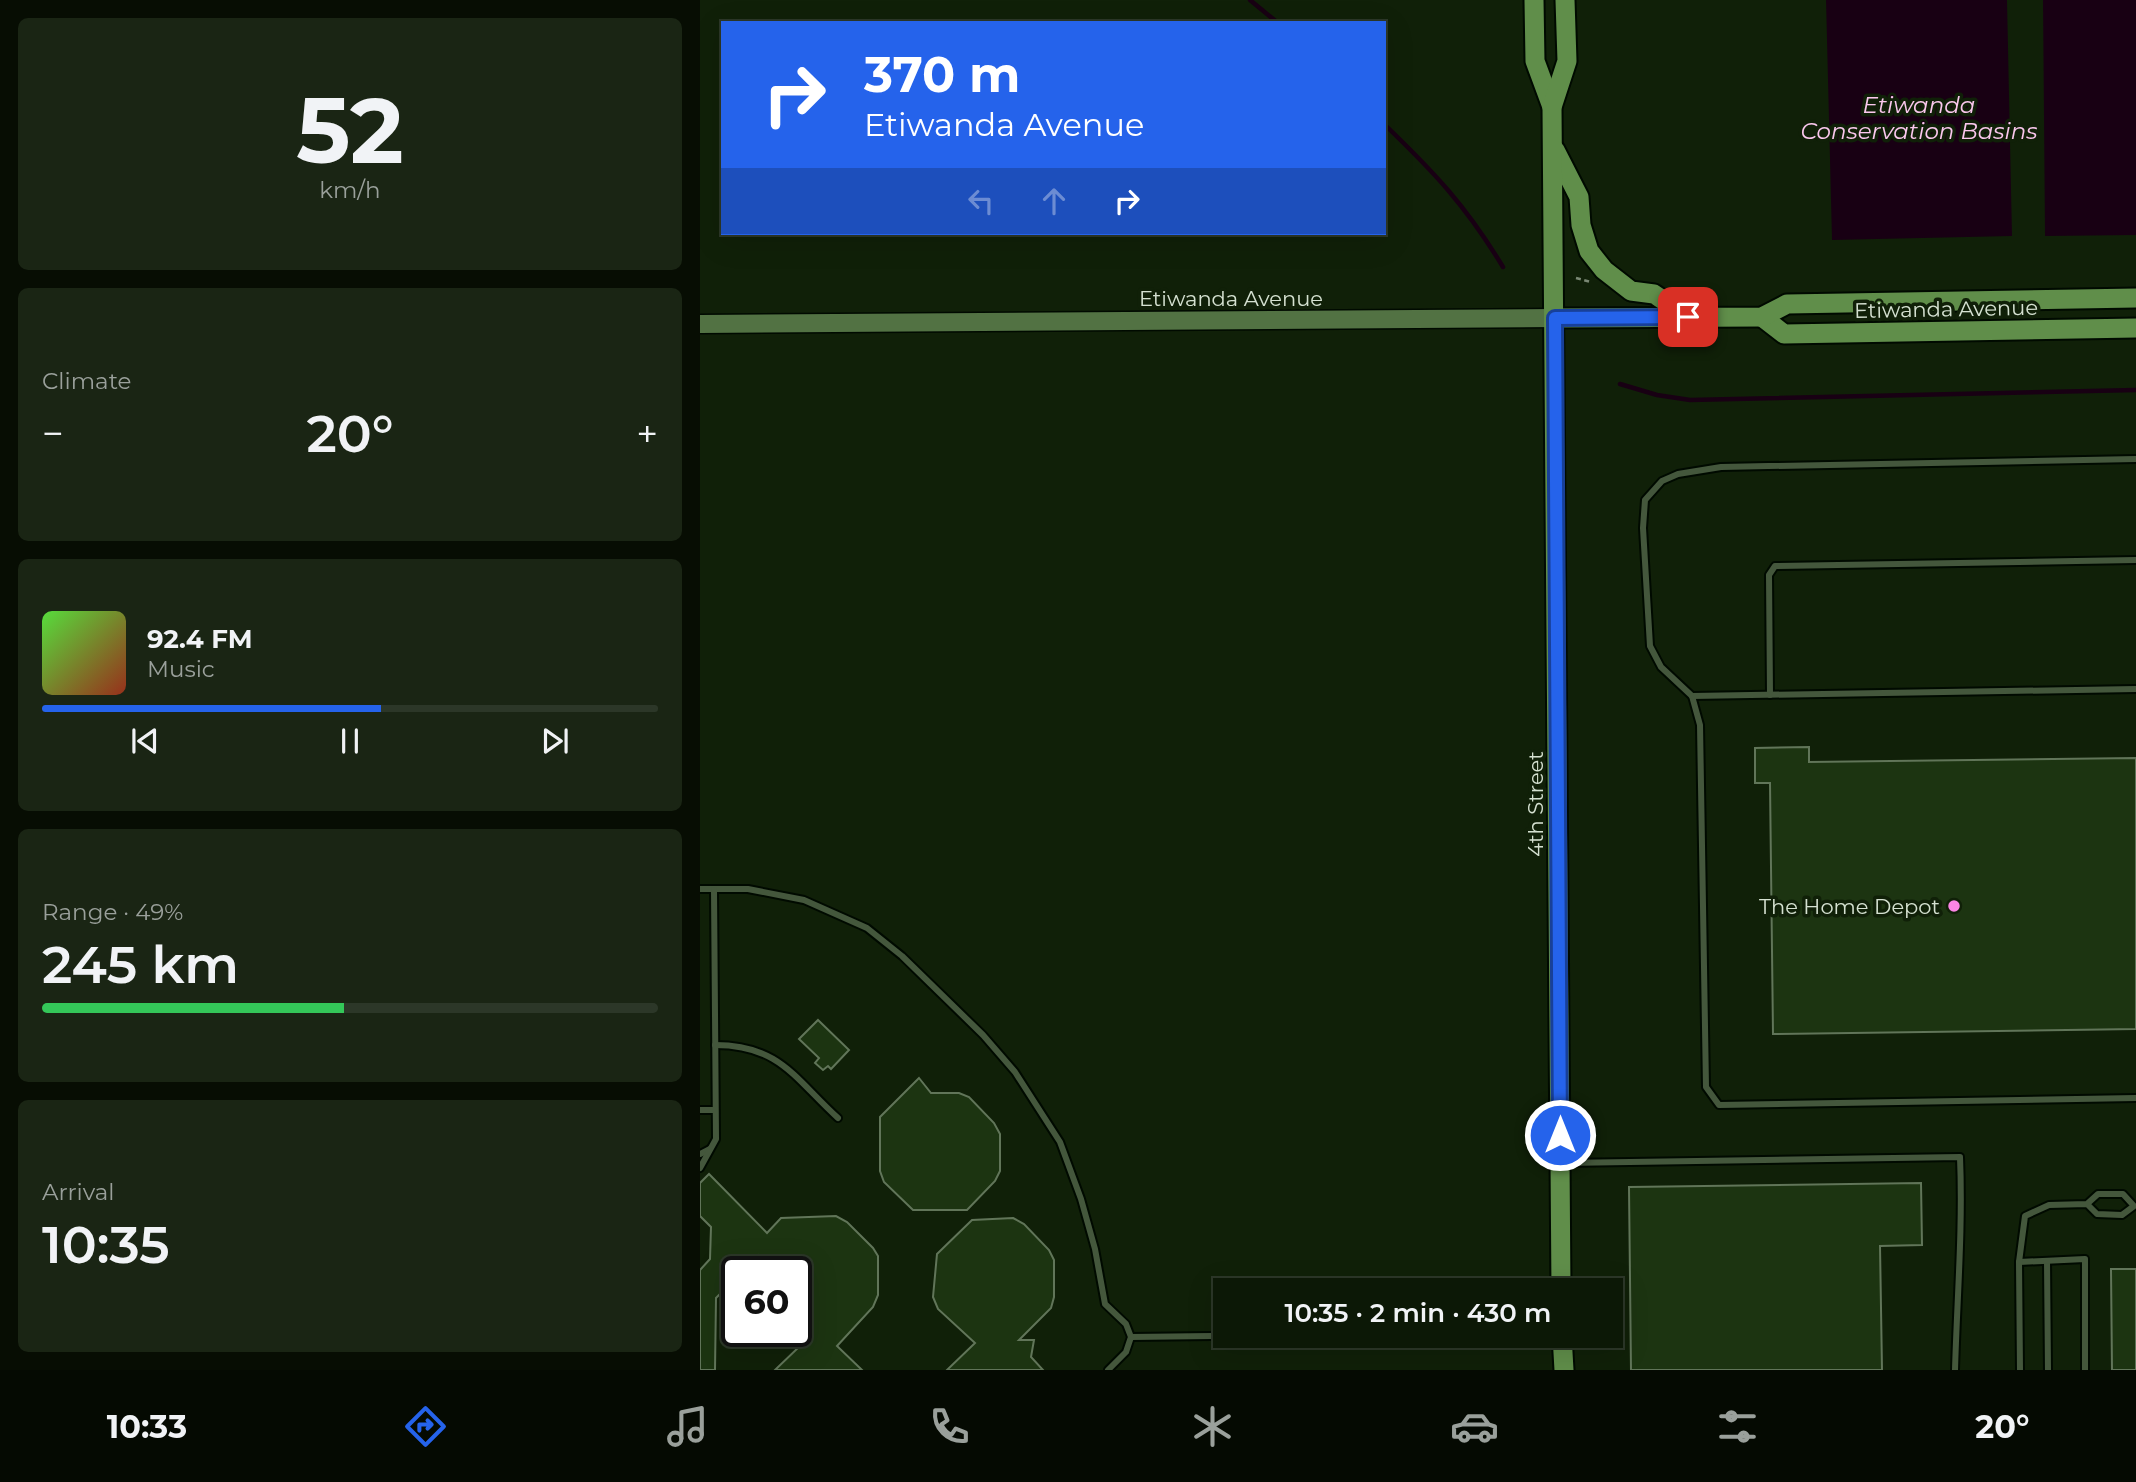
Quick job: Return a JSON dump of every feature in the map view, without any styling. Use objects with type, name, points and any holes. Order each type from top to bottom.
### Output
[{"type":"main road","points":[[1534,0],[1535,61],[1552,107]]},
{"type":"main road","points":[[1552,107],[1567,61],[1565,0]]},
{"type":"main road","name":"4th Street","points":[[1552,107],[1561,1278]]},
{"type":"main road","points":[[1552,145],[1579,197],[1581,225],[1589,251],[1604,270],[1631,291],[1654,294],[1688,317]]},
{"type":"main road","name":"Etiwanda Avenue","points":[[700,324],[1762,317],[1787,304],[2136,298]]},
{"type":"main road","name":"Etiwanda Avenue","points":[[1762,317],[1784,334],[2136,328]]},
{"type":"main road","points":[[1563,1348],[1564,1370]]},
{"type":"lane","points":[[2136,459],[1876,466],[1731,466],[1678,474],[1662,481],[1645,500],[1643,528],[1650,646],[1661,667],[1692,696],[1700,725],[1706,1087],[1718,1105],[2136,1098]]},
{"type":"lane","points":[[1770,695],[1769,575],[1775,566],[2136,560]]},
{"type":"lane","points":[[1692,696],[2136,689]]},
{"type":"lane","points":[[700,890],[748,889],[804,900],[867,928],[902,956],[984,1035],[1015,1072],[1060,1142],[1088,1224],[1105,1304],[1126,1324],[1131,1337],[1126,1352],[1108,1370]]},
{"type":"lane","points":[[700,1168],[716,1139],[714,890]]},
{"type":"lane","points":[[715,1045],[740,1045],[772,1057],[838,1118]]},
{"type":"lane","points":[[700,1110],[715,1110]]},
{"type":"lane","points":[[700,1154],[710,1149]]},
{"type":"lane","points":[[1560,1163],[1960,1157],[1962,1216],[1958,1247],[1955,1370]]},
{"type":"lane","points":[[2020,1370],[2019,1262],[2025,1216],[2049,1205],[2087,1204],[2098,1194],[2123,1194],[2135,1206],[2122,1215],[2097,1214],[2087,1204]]},
{"type":"lane","points":[[2019,1262],[2085,1259],[2085,1370]]},
{"type":"lane","points":[[2047,1261],[2048,1370]]},
{"type":"lane","points":[[1131,1337],[1213,1336]]},
{"type":"path","points":[[1576,278],[1590,282],[1596,278]]},
{"type":"water","name":"Etiwanda Conservation Basins","points":[[1826,0],[2007,0],[2012,236],[1832,240]]},
{"type":"water","name":"Etiwanda Conservation Basins","points":[[2043,0],[2136,0],[2136,235],[2045,236]]},
{"type":"building","name":"The Home Depot","points":[[1809,747],[1809,762],[2136,758],[2136,1029],[1773,1034],[1770,783],[1755,783],[1755,748]]},
{"type":"building","points":[[818,1020],[849,1050],[831,1069],[828,1066],[823,1070],[815,1063],[819,1058],[799,1039]]},
{"type":"building","points":[[919,1078],[931,1093],[959,1093],[969,1097],[994,1123],[1000,1134],[1000,1171],[995,1181],[967,1210],[913,1210],[884,1182],[880,1171],[880,1117]]},
{"type":"building","points":[[709,1174],[767,1233],[781,1218],[836,1216],[847,1222],[873,1248],[878,1256],[878,1295],[873,1307],[837,1346],[862,1370],[775,1370],[799,1347],[812,1347],[812,1256],[721,1256],[721,1293],[716,1298],[715,1370],[700,1370],[700,1270],[710,1259],[711,1227],[700,1216],[700,1183]]},
{"type":"building","points":[[1921,1183],[1922,1245],[1880,1246],[1882,1370],[1631,1370],[1629,1187]]},
{"type":"building","points":[[1013,1218],[1024,1224],[1049,1250],[1054,1260],[1054,1297],[1051,1308],[1019,1340],[1034,1340],[1031,1357],[1043,1370],[947,1370],[975,1343],[938,1309],[933,1297],[937,1254],[972,1220]]},
{"type":"building","points":[[2111,1269],[2136,1269],[2136,1370],[2112,1370]]},
{"type":"waterway","points":[[1250,0],[1276,21]]},
{"type":"waterway","points":[[1386,126],[1449,191],[1503,267]]},
{"type":"waterway","points":[[1620,384],[1657,395],[1690,400],[2136,390]]},
{"type":"place","name":"The Home Depot","points":[[1954,906]]},
{"type":"route","points":[[1560,1135],[1555,318],[1688,317]]}]
